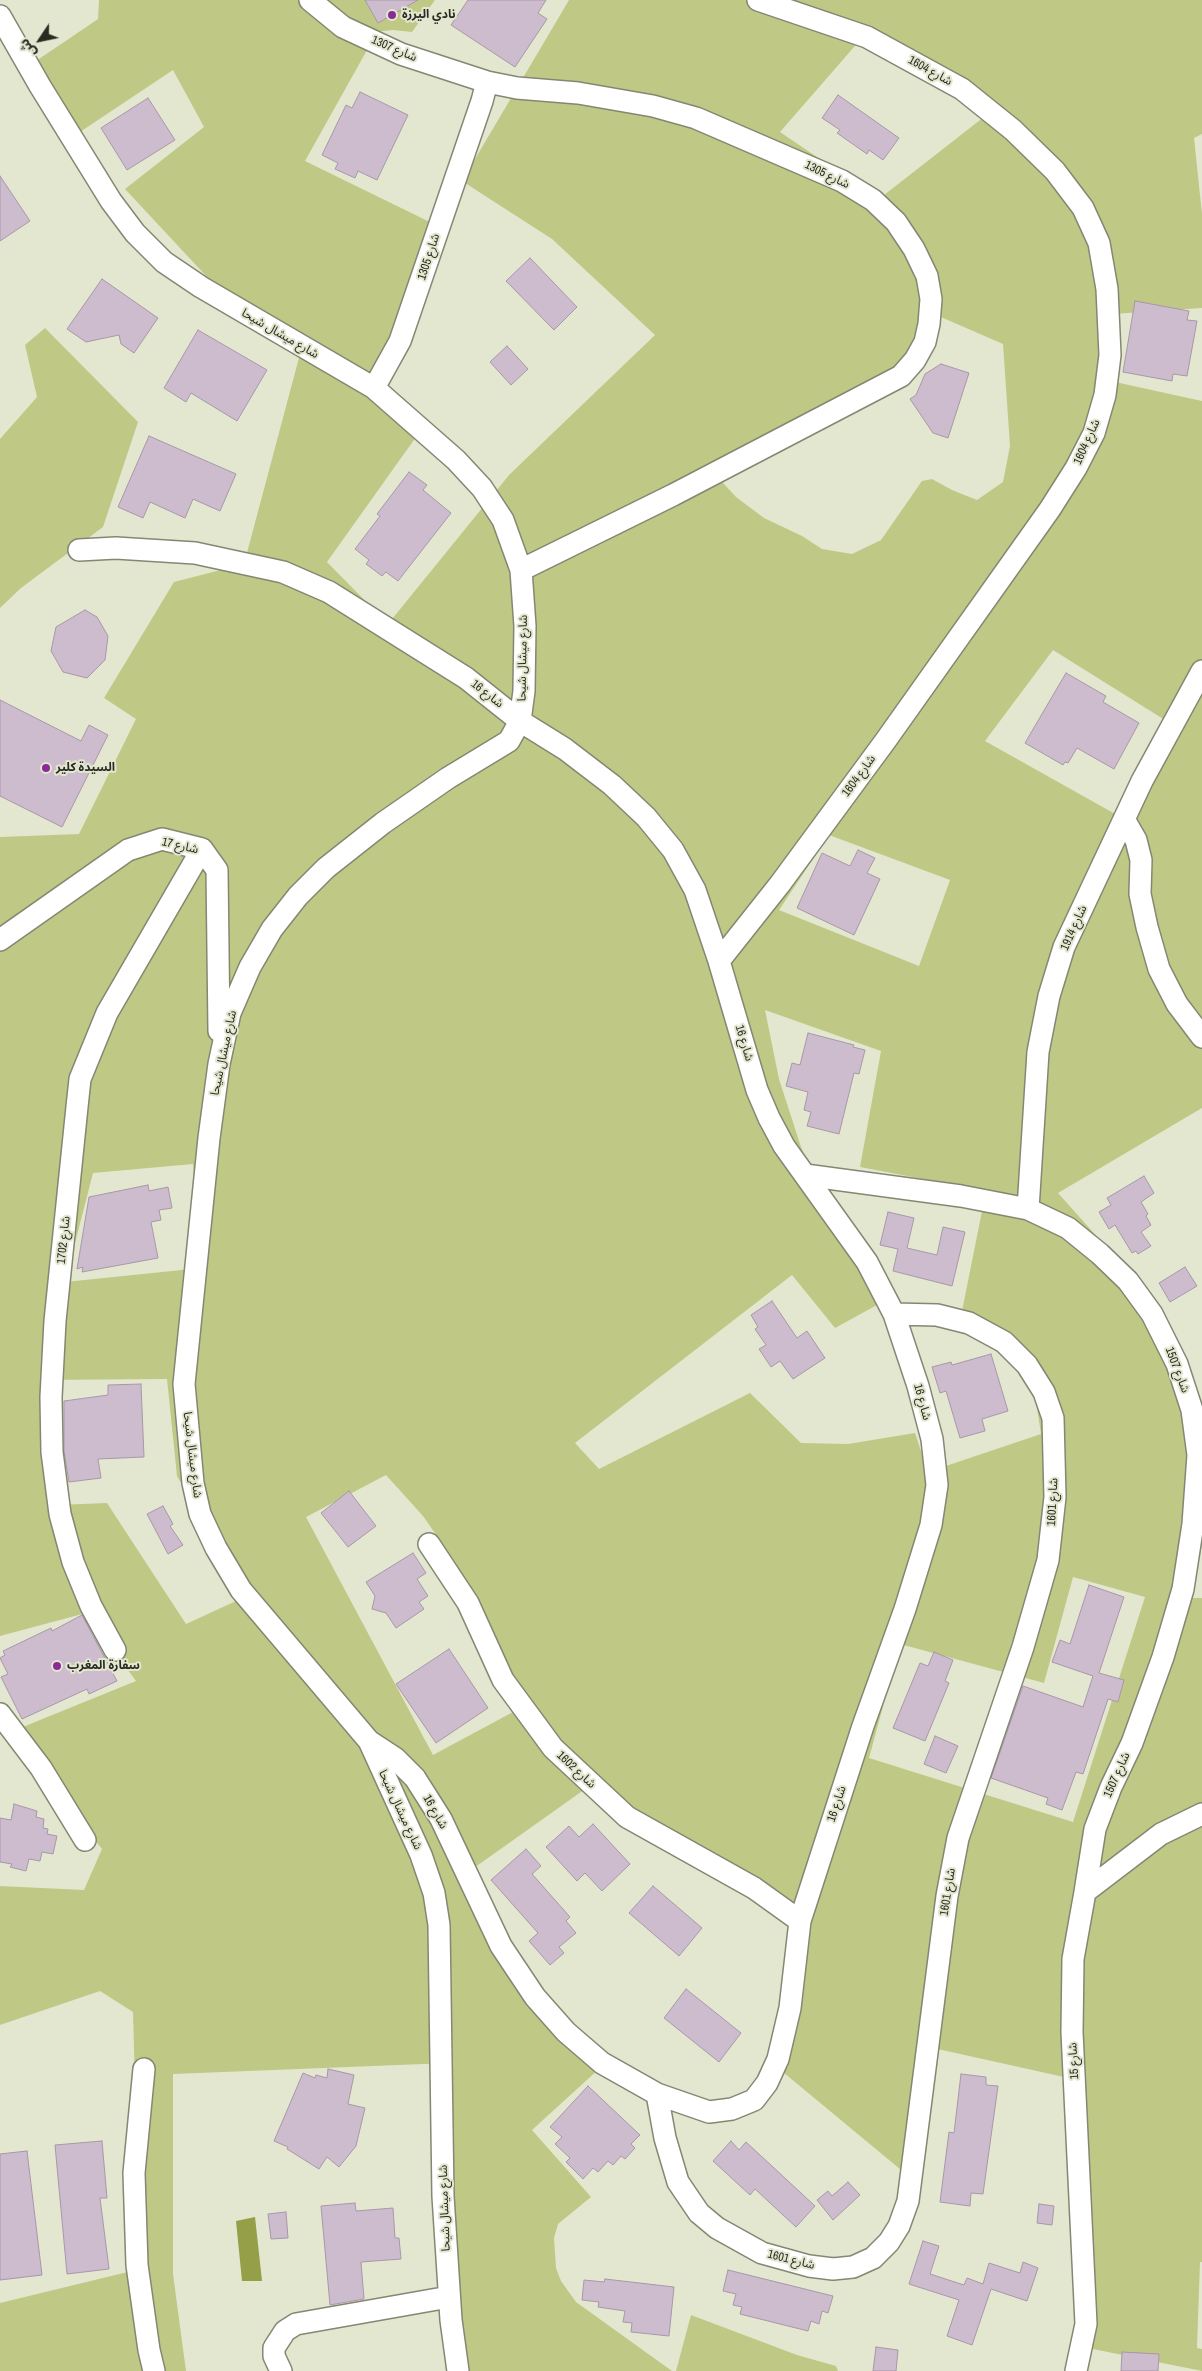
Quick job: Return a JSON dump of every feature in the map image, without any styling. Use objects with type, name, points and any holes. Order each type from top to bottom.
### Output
[{"type":"street","name":"شارع 1307","points":[[310,0],[343,27],[401,54],[487,82]]},
{"type":"street","name":"شارع 1604","points":[[719,962],[780,884],[886,740],[1076,468],[1094,433],[1105,395],[1110,355],[1107,289],[1099,243],[1083,208],[1055,171],[1013,130],[962,89],[867,37],[758,0]]},
{"type":"street","name":"شارع ميشال شيحا","points":[[0,16],[40,86],[111,201],[134,233],[164,262],[201,287],[374,388],[456,460],[482,488],[503,520],[520,570],[525,626],[524,691],[520,721],[509,740],[448,778],[383,823],[326,868],[298,896],[272,929],[250,968],[230,1013],[219,1064],[209,1138],[184,1384],[193,1483],[200,1514],[216,1548],[241,1590],[369,1741],[421,1855],[434,1893],[439,1925],[443,2196],[449,2297],[458,2371]]},
{"type":"street","name":"شارع 1305","points":[[374,388],[400,342],[487,82],[517,88],[578,93],[662,108],[696,118],[842,181],[873,200],[896,222],[914,249],[927,276],[931,299],[929,324],[924,342],[915,360],[901,376],[682,490],[520,570]]},
{"type":"street","name":"شارع 16","points":[[79,550],[116,548],[195,553],[283,572],[329,592],[466,678],[520,721],[565,749],[612,785],[646,817],[673,850],[695,890],[719,962],[757,1090],[784,1146],[867,1262],[894,1314],[932,1439],[937,1485],[932,1517],[905,1609],[863,1726],[800,1921],[790,2008],[778,2059],[767,2083],[754,2100],[732,2109],[709,2112],[657,2094],[602,2063],[566,2032],[535,1997],[501,1946],[441,1818],[415,1778],[394,1758],[369,1741]]},
{"type":"street","name":"شارع 1914","points":[[1028,1209],[1038,1052],[1049,996],[1064,947],[1124,819],[1170,728],[1202,671]]},
{"type":"street","points":[[1124,819],[1136,840],[1141,860],[1140,894],[1146,926],[1159,969],[1177,1004],[1202,1037]]},
{"type":"street","name":"شارع 17","points":[[0,940],[128,850],[162,839],[202,849],[217,870],[219,1064]]},
{"type":"street","name":"شارع 1702","points":[[115,1650],[91,1606],[74,1562],[60,1514],[52,1452],[50,1397],[55,1321],[80,1079],[107,1012],[202,849]]},
{"type":"street","name":"شارع 1507","points":[[805,1176],[961,1196],[1028,1209],[1068,1228],[1100,1254],[1128,1281],[1152,1314],[1178,1364],[1192,1410],[1198,1455],[1193,1524],[1183,1589],[1163,1658],[1132,1743],[1111,1787],[1095,1829],[1085,1892]]},
{"type":"street","name":"شارع 1601","points":[[657,2094],[665,2138],[678,2182],[699,2213],[717,2228],[762,2253],[809,2266],[833,2269],[853,2267],[873,2258],[889,2242],[899,2226],[908,2201],[947,1896],[958,1838],[1023,1647],[1048,1560],[1055,1497],[1053,1418],[1044,1392],[1027,1366],[1004,1342],[969,1323],[936,1315],[894,1314]]},
{"type":"street","name":"شارع 1602","points":[[429,1544],[468,1603],[503,1680],[553,1748],[627,1817],[754,1888],[800,1921]]},
{"type":"street","points":[[0,1714],[41,1768],[85,1840]]},
{"type":"street","points":[[1085,1892],[1160,1834],[1202,1814]]},
{"type":"street","name":"شارع 15","points":[[1076,2371],[1086,2324],[1072,2032],[1073,1959],[1085,1892]]},
{"type":"street","points":[[144,2069],[134,2173],[137,2265],[149,2350],[154,2371]]},
{"type":"street","points":[[281,2371],[274,2356],[274,2348],[277,2340],[285,2331],[296,2324],[449,2297]]},
{"type":"shaded area","points":[[99,0],[435,0],[412,32],[393,30],[374,32],[371,43],[305,161],[440,227],[387,390],[426,423],[327,562],[388,624],[509,475],[655,335],[552,239],[462,181],[569,0],[1202,0],[1202,134],[1194,138],[1202,214],[1202,308],[1113,314],[1106,380],[1202,401],[1202,1108],[1058,1193],[1126,1269],[1156,1313],[1197,1462],[1193,1598],[1202,1598],[1202,2262],[1200,2262],[1197,2348],[1202,2349],[1202,2371],[1083,2347],[1073,2079],[924,2046],[912,2179],[772,2063],[809,1928],[648,1841],[588,1787],[457,1880],[526,1985],[611,2058],[532,2130],[591,2197],[558,2224],[554,2238],[556,2268],[561,2281],[576,2302],[672,2371],[465,2371],[458,2338],[449,2063],[173,2074],[173,2274],[186,2371],[0,2371],[0,2303],[140,2269],[133,2012],[100,1991],[0,2025],[0,1886],[84,1890],[102,1849],[8,1733],[136,1681],[86,1613],[0,1636],[0,837],[79,834],[136,719],[104,698],[174,582],[244,564],[300,354],[208,278],[125,189],[204,127],[173,70],[74,136],[36,61],[98,19]],"holes":[[[861,39],[989,113],[879,199],[780,132]],[[927,311],[1003,344],[1010,446],[1003,482],[977,500],[952,490],[932,479],[922,481],[881,540],[852,554],[822,549],[802,536],[764,518],[736,497],[713,470],[906,363]],[[1053,650],[1176,727],[1133,824],[985,741]],[[829,835],[950,880],[919,966],[779,910]],[[765,1010],[881,1051],[860,1167],[986,1191],[962,1311],[1024,1372],[1036,1402],[1041,1434],[928,1472],[915,1433],[848,1444],[801,1443],[750,1393],[599,1469],[575,1443],[792,1275],[835,1328],[877,1305],[862,1266],[814,1178],[801,1147],[779,1079]],[[193,1164],[201,1268],[65,1282],[93,1173]],[[167,1379],[177,1476],[247,1596],[186,1624],[107,1503],[56,1505],[44,1380]],[[386,1475],[423,1516],[453,1559],[466,1581],[526,1705],[433,1755],[306,1517]],[[1073,1577],[1145,1597],[1073,1822],[869,1758],[900,1644],[1044,1683]]]},
{"type":"shaded area","points":[[45,328],[138,422],[103,527],[21,588],[0,608],[0,439],[37,397],[25,345]]},
{"type":"shaded area","points":[[255,2217],[262,2281],[242,2281],[236,2221]]},
{"type":"shaded area","points":[[691,2315],[797,2355],[836,2366],[838,2371],[676,2371]]},
{"type":"building","points":[[365,0],[418,0],[378,23]]},
{"type":"building","points":[[468,0],[546,0],[538,13],[547,19],[515,67],[451,25]]},
{"type":"building","points":[[360,92],[408,115],[377,180],[358,171],[355,178],[335,169],[338,163],[322,155],[346,105],[352,108]]},
{"type":"building","points":[[838,95],[899,138],[883,160],[869,150],[867,154],[837,133],[840,130],[822,118]]},
{"type":"building","points":[[148,98],[175,140],[127,170],[101,128]]},
{"type":"building","points":[[0,176],[30,221],[0,241]]},
{"type":"building","points":[[530,258],[577,307],[554,330],[506,281]]},
{"type":"building","points":[[102,279],[158,318],[134,353],[121,344],[119,335],[86,342],[67,329]]},
{"type":"building","points":[[1135,301],[1189,311],[1187,320],[1197,321],[1187,376],[1173,374],[1172,381],[1123,372]]},
{"type":"building","points":[[198,330],[267,370],[237,421],[191,393],[186,402],[164,388]]},
{"type":"building","points":[[507,346],[528,369],[511,385],[490,362]]},
{"type":"building","points":[[941,364],[969,373],[948,438],[933,433],[910,399],[916,395],[925,374]]},
{"type":"building","points":[[149,436],[236,474],[220,511],[193,499],[185,518],[150,502],[143,518],[118,507]]},
{"type":"building","points":[[409,472],[427,485],[423,490],[451,513],[398,581],[386,572],[382,576],[366,564],[369,560],[355,549],[380,516],[377,514]]},
{"type":"building","points":[[85,610],[97,617],[108,636],[105,660],[87,678],[63,672],[51,651],[56,627]]},
{"type":"building","points":[[1066,673],[1106,696],[1103,702],[1139,723],[1114,769],[1077,748],[1068,763],[1065,762],[1063,765],[1025,743]]},
{"type":"building","name":"السيدة كلير","points":[[0,700],[81,741],[89,725],[108,735],[62,827],[0,796]]},
{"type":"building","points":[[858,850],[875,858],[867,873],[880,879],[854,935],[797,908],[822,853],[850,866]]},
{"type":"building","points":[[808,1033],[854,1045],[853,1047],[865,1050],[859,1074],[854,1073],[839,1134],[807,1126],[811,1112],[804,1110],[808,1092],[786,1086],[792,1063],[800,1065]]},
{"type":"building","points":[[1144,1176],[1154,1193],[1141,1202],[1148,1214],[1146,1216],[1151,1225],[1141,1232],[1151,1246],[1138,1254],[1136,1251],[1132,1253],[1115,1225],[1109,1229],[1099,1212],[1111,1205],[1107,1198]]},
{"type":"building","points":[[148,1185],[149,1191],[168,1187],[172,1208],[159,1210],[161,1220],[151,1222],[158,1258],[82,1272],[83,1267],[77,1269],[89,1197]]},
{"type":"building","points":[[888,1212],[914,1218],[907,1248],[937,1255],[943,1227],[965,1232],[952,1286],[893,1271],[898,1249],[880,1245]]},
{"type":"building","points":[[1185,1267],[1197,1286],[1170,1302],[1159,1283]]},
{"type":"building","points":[[772,1301],[797,1338],[807,1331],[825,1358],[793,1379],[780,1361],[771,1367],[759,1349],[766,1345],[755,1329],[758,1327],[751,1315]]},
{"type":"building","points":[[991,1354],[1008,1411],[982,1419],[985,1431],[960,1438],[946,1391],[940,1393],[932,1367],[951,1362],[952,1365]]},
{"type":"building","points":[[141,1384],[144,1457],[98,1459],[101,1478],[69,1482],[64,1451],[64,1401],[108,1395],[108,1385]]},
{"type":"building","points":[[349,1491],[376,1526],[348,1547],[321,1513]]},
{"type":"building","points":[[163,1506],[173,1524],[170,1526],[183,1545],[168,1554],[147,1514]]},
{"type":"building","points":[[413,1553],[426,1573],[417,1579],[428,1596],[419,1602],[424,1609],[396,1628],[386,1613],[372,1609],[375,1596],[366,1582]]},
{"type":"building","points":[[1089,1585],[1124,1597],[1099,1673],[1124,1680],[1118,1702],[1108,1699],[1083,1774],[1076,1772],[1062,1810],[1046,1804],[1048,1798],[991,1778],[1023,1686],[1083,1707],[1093,1676],[1052,1662],[1060,1640],[1070,1644]]},
{"type":"building","name":"سفارة المغرب","points":[[82,1615],[117,1681],[89,1694],[87,1689],[22,1719],[1,1677],[8,1674],[0,1658],[5,1655],[3,1651],[51,1628],[52,1631]]},
{"type":"building","points":[[449,1649],[488,1708],[436,1743],[396,1684]]},
{"type":"building","points":[[934,1652],[953,1660],[945,1681],[949,1683],[925,1741],[893,1728],[920,1663],[928,1666]]},
{"type":"building","points":[[935,1736],[958,1746],[946,1773],[924,1764]]},
{"type":"building","points":[[14,1804],[37,1811],[36,1817],[44,1819],[43,1828],[48,1829],[47,1834],[57,1836],[53,1854],[42,1852],[40,1861],[29,1859],[26,1871],[10,1867],[12,1864],[0,1862],[0,1818],[11,1820]]},
{"type":"building","points":[[593,1824],[630,1864],[602,1891],[585,1873],[577,1881],[546,1847],[569,1826],[579,1837]]},
{"type":"building","points":[[526,1849],[541,1866],[532,1874],[570,1917],[566,1921],[576,1933],[559,1947],[564,1953],[550,1965],[529,1941],[538,1933],[491,1880]]},
{"type":"building","points":[[653,1886],[702,1928],[679,1956],[629,1913]]},
{"type":"building","points":[[686,1989],[741,2033],[719,2062],[664,2018]]},
{"type":"building","points":[[328,2069],[354,2075],[348,2104],[365,2108],[356,2146],[339,2167],[327,2157],[319,2169],[287,2149],[288,2147],[274,2141],[303,2073],[315,2078],[316,2075],[327,2078]]},
{"type":"building","points":[[961,2074],[986,2077],[986,2085],[998,2086],[983,2194],[971,2193],[970,2206],[940,2202],[949,2132],[954,2133]]},
{"type":"building","points":[[588,2086],[640,2135],[631,2144],[635,2148],[625,2159],[621,2156],[613,2165],[608,2161],[598,2172],[593,2168],[583,2179],[566,2162],[570,2158],[555,2144],[562,2137],[550,2127]]},
{"type":"building","points":[[102,2141],[107,2198],[100,2198],[109,2269],[67,2274],[55,2145]]},
{"type":"building","points":[[731,2141],[739,2150],[746,2142],[815,2206],[796,2227],[755,2189],[750,2195],[713,2161]]},
{"type":"building","points":[[27,2151],[42,2275],[0,2280],[0,2154]]},
{"type":"building","points":[[848,2182],[860,2195],[833,2220],[817,2200],[828,2191],[832,2196]]},
{"type":"building","points":[[355,2203],[356,2211],[393,2208],[395,2238],[399,2238],[401,2259],[361,2262],[364,2299],[330,2305],[321,2206]]},
{"type":"building","points":[[1039,2204],[1054,2206],[1052,2225],[1037,2223]]},
{"type":"building","points":[[286,2212],[288,2238],[271,2239],[268,2214]]},
{"type":"building","points":[[923,2241],[939,2246],[930,2274],[964,2285],[967,2278],[983,2284],[989,2263],[1020,2273],[1023,2262],[1038,2268],[1027,2301],[991,2289],[972,2345],[947,2336],[959,2300],[909,2284]]},
{"type":"building","points":[[728,2270],[833,2296],[828,2313],[822,2311],[819,2324],[811,2321],[808,2331],[740,2314],[742,2307],[733,2305],[736,2294],[723,2291]]},
{"type":"building","points":[[605,2279],[674,2287],[669,2336],[631,2332],[632,2323],[623,2322],[625,2311],[598,2307],[599,2302],[582,2300],[584,2280],[604,2282]]},
{"type":"building","points":[[876,2347],[898,2350],[896,2371],[873,2371]]},
{"type":"building","points":[[1122,2352],[1159,2354],[1158,2371],[1121,2371]]},
{"type":"place","name":"نادي اليرزة","points":[[392,15]]},
{"type":"place","name":"السيدة كلير","points":[[46,768]]},
{"type":"place","name":"سفارة المغرب","points":[[57,1666]]}]
